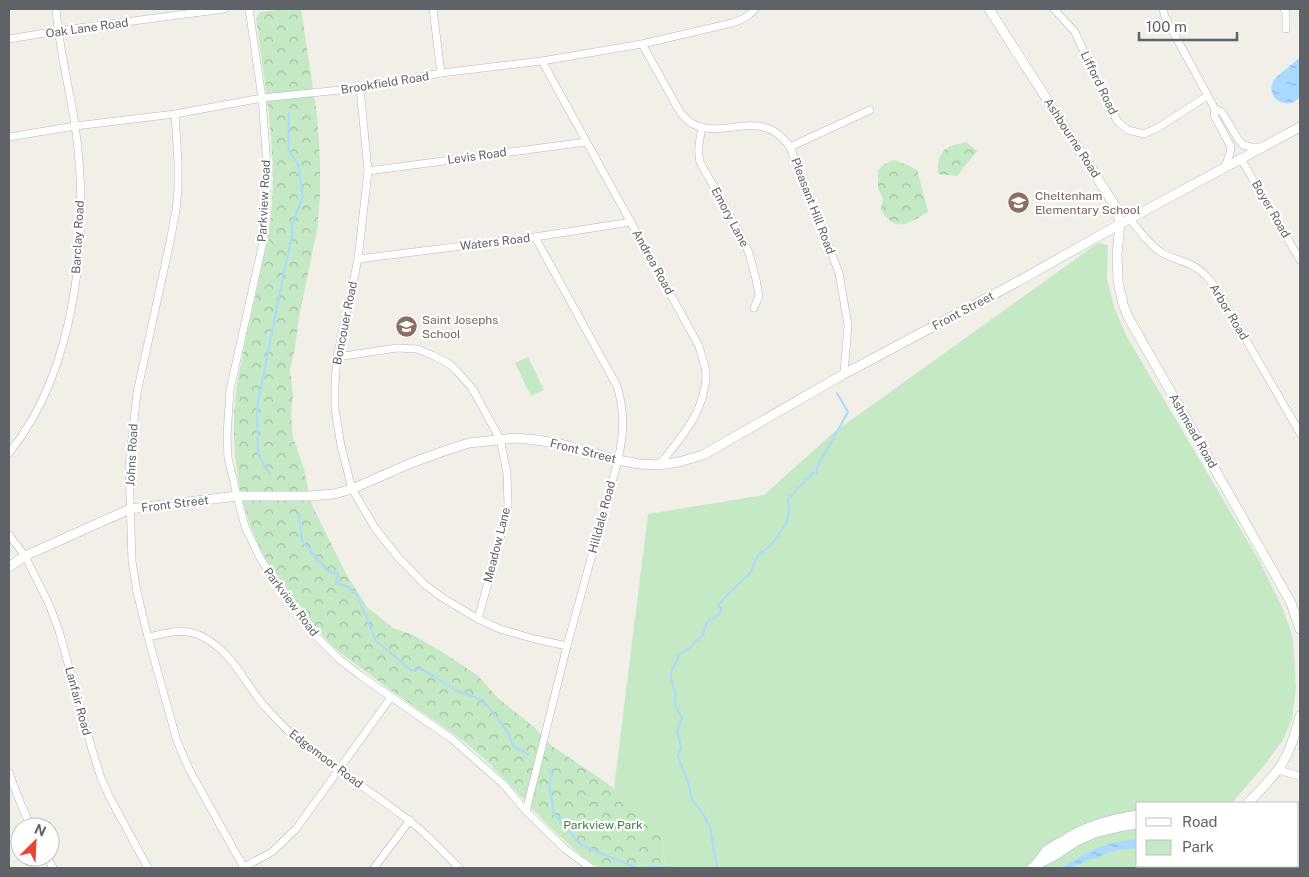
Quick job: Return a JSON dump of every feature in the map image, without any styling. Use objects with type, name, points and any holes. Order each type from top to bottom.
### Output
[{"type":"street","name":"Barclay Road","points":[[9,453],[28,426],[41,402],[60,352],[78,269],[81,198],[75,126],[58,31],[56,9]]},
{"type":"street","name":"Oak Lane Road","points":[[9,39],[224,9]]},
{"type":"street","name":"Parkview Road","points":[[248,9],[262,98],[267,166],[266,215],[263,242],[230,390],[227,435],[228,458],[245,526],[268,573],[317,637],[334,654],[390,697],[452,739],[503,784],[526,811],[565,849],[591,868]]},
{"type":"street","points":[[433,9],[441,73]]},
{"type":"street","name":"Brookfield Road","points":[[9,137],[75,126],[175,114],[262,98],[360,88],[441,73],[542,61],[642,44],[741,21],[755,9]]},
{"type":"street","name":"Ashbourne Road","points":[[989,9],[1110,197],[1117,209],[1120,224]]},
{"type":"street","name":"Lifford Road","points":[[1054,9],[1076,32],[1103,94],[1118,122],[1128,130],[1144,134],[1160,127],[1207,96]]},
{"type":"street","points":[[1163,9],[1165,17],[1215,109],[1222,112],[1238,139],[1244,145],[1251,147],[1264,146]]},
{"type":"street","points":[[1284,9],[1286,13],[1286,29]]},
{"type":"street","points":[[642,44],[680,112],[687,120],[702,127]]},
{"type":"street","name":"Andrea Road","points":[[542,61],[699,346],[706,374],[697,414],[660,465]]},
{"type":"street","name":"Boncouer Road","points":[[360,88],[368,171],[358,259],[337,357],[335,409],[341,446],[352,488],[375,528],[392,551],[409,570],[442,598],[478,619],[500,629],[567,646]]},
{"type":"street","points":[[1215,109],[1214,115],[1231,147],[1225,167]]},
{"type":"street","points":[[790,147],[870,110]]},
{"type":"street","name":"Johns Road","points":[[175,114],[178,162],[176,210],[137,393],[129,466],[132,561],[148,637],[173,728],[189,769],[243,868]]},
{"type":"street","name":"Pleasant Hill Road","points":[[702,127],[713,129],[750,125],[758,126],[778,135],[790,147],[839,273],[848,325],[844,374]]},
{"type":"street","name":"Emory Lane","points":[[702,127],[698,156],[749,253],[759,296],[754,308]]},
{"type":"street","points":[[1120,224],[1300,127]]},
{"type":"street","name":"Levis Road","points":[[368,171],[586,142]]},
{"type":"street","name":"Boyer Road","points":[[1241,159],[1300,260]]},
{"type":"street","name":"Arbor Road","points":[[1130,219],[1157,250],[1194,266],[1208,278],[1220,295],[1300,433]]},
{"type":"street","name":"Waters Road","points":[[358,259],[535,237],[631,222]]},
{"type":"street","name":"Front Street","points":[[9,567],[25,556],[130,509],[237,496],[310,496],[334,494],[411,463],[469,443],[500,439],[522,439],[561,444],[639,464],[660,465],[703,455],[844,374],[1017,282],[1120,224]]},
{"type":"street","name":"Ashmead Road","points":[[1120,224],[1116,254],[1117,267],[1120,292],[1128,317],[1273,571],[1290,603],[1300,629]]},
{"type":"street","name":"Hilldale Road","points":[[526,811],[567,646],[618,460],[624,421],[617,386],[535,237]]},
{"type":"street","name":"Meadow Lane","points":[[337,357],[397,348],[417,349],[432,354],[452,366],[472,388],[500,439],[507,473],[508,505],[478,619]]},
{"type":"street","points":[[1292,419],[1300,414]]},
{"type":"street","name":"Lanfair Road","points":[[9,535],[25,556],[49,604],[59,631],[91,746],[102,778],[109,796],[148,868]]},
{"type":"street","name":"Edgemoor Road","points":[[148,637],[184,631],[202,636],[217,646],[231,659],[251,689],[284,727],[302,743],[410,820],[459,868]]},
{"type":"street","points":[[243,868],[272,852],[296,829],[390,697]]},
{"type":"street","points":[[1249,802],[1278,770],[1296,732],[1300,716]]},
{"type":"street","points":[[1278,770],[1300,776]]},
{"type":"street","points":[[9,773],[27,817]]},
{"type":"street","points":[[1035,866],[1047,851],[1072,834],[1092,825],[1136,815]]},
{"type":"street","points":[[374,868],[410,820]]},
{"type":"street","points":[[1035,866],[1075,842],[1095,833],[1136,824]]},
{"type":"green space","name":"Parkview Park","points":[[301,9],[317,115],[320,158],[320,196],[317,230],[290,370],[293,395],[291,413],[293,437],[304,469],[311,503],[345,572],[367,607],[393,628],[411,634],[477,675],[499,699],[533,726],[552,746],[637,806],[662,839],[665,868],[600,868],[581,855],[551,828],[477,752],[329,643],[275,573],[256,540],[241,494],[237,470],[234,446],[235,397],[272,205],[271,134],[256,18],[261,12]]},
{"type":"green space","points":[[966,142],[977,151],[957,176],[938,174],[939,160],[943,151]]},
{"type":"green space","points":[[893,160],[917,170],[928,212],[913,221],[903,224],[893,223],[881,209],[883,199],[878,188],[878,171],[883,165]]},
{"type":"green space","points":[[1098,243],[1108,245],[1107,278],[1114,307],[1127,337],[1260,562],[1283,609],[1293,638],[1296,688],[1292,719],[1283,740],[1233,802],[1136,802],[1136,867],[1188,868],[665,868],[662,839],[614,788],[648,514],[764,495],[833,433]]},
{"type":"green space","points":[[528,357],[544,390],[531,396],[515,363]]},
{"type":"water","points":[[1300,59],[1300,97],[1294,102],[1283,103],[1274,97],[1272,92],[1274,80]]},
{"type":"water","points":[[1136,839],[1136,848],[1118,850],[1107,853],[1099,858],[1088,860],[1072,868],[1062,868],[1098,848]]},
{"type":"waterway","points":[[270,474],[258,455],[257,407],[292,238],[292,224],[303,197],[298,164],[288,150],[289,113]]},
{"type":"waterway","points":[[717,868],[710,827],[692,799],[678,756],[681,747],[677,732],[682,718],[675,705],[675,692],[671,673],[679,655],[703,635],[707,622],[720,614],[721,608],[718,606],[750,573],[758,555],[771,545],[786,524],[789,511],[788,499],[813,473],[817,472],[817,467],[848,412],[837,393]]},
{"type":"waterway","points":[[299,513],[302,541],[329,572],[338,573],[336,583],[348,587],[357,595],[376,641],[411,670],[422,669],[457,691],[483,700],[509,734],[513,746],[528,754]]},
{"type":"waterway","points":[[549,769],[552,774],[549,785],[554,814],[581,845],[637,868]]},
{"type":"waterway","points":[[643,868],[678,868]]},
{"type":"place","name":"Cheltenham Elementary School","points":[[1019,203]]},
{"type":"place","name":"Saint Josephs School","points":[[406,327]]}]
